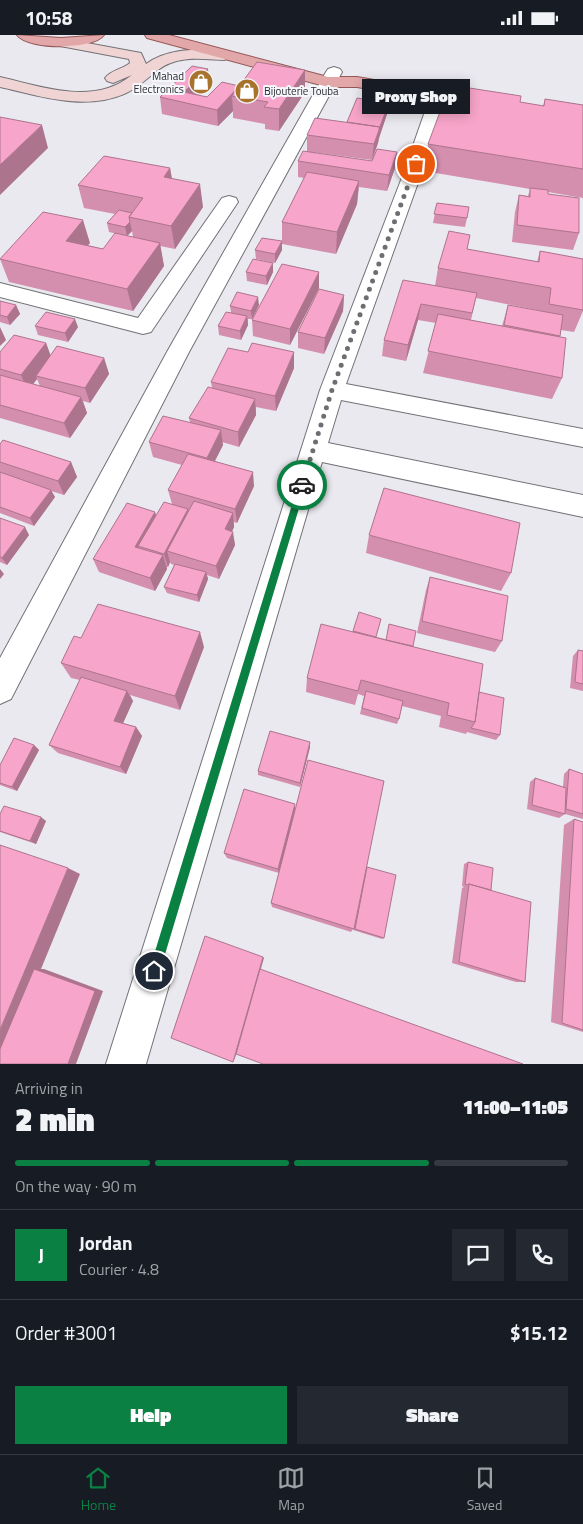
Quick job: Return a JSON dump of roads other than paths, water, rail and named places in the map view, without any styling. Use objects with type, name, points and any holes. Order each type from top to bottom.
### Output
[{"type":"main road","points":[[24,35],[39,40],[60,42],[75,41],[97,35]]},
{"type":"main road","points":[[152,35],[224,55],[357,82],[500,107]]},
{"type":"main road","points":[[191,35],[331,77]]},
{"type":"street","points":[[0,75],[72,90],[85,90],[131,70],[138,64],[136,57],[60,42]]},
{"type":"street","points":[[0,82],[71,96],[100,96],[112,94],[136,82],[155,65],[167,58],[177,55],[224,55]]},
{"type":"street","points":[[0,689],[178,352],[331,77]]},
{"type":"street","points":[[126,1064],[332,390],[410,180],[438,97]]},
{"type":"street","points":[[0,290],[143,327],[229,202]]},
{"type":"street","points":[[332,390],[583,438]]},
{"type":"street","points":[[313,450],[583,506]]},
{"type":"place","name":"Mahad Electronics","points":[[201,82]]},
{"type":"place","name":"Bijouterie Touba","points":[[247,91]]},
{"type":"place","name":"Proxy Shop","points":[[416,164]]}]
